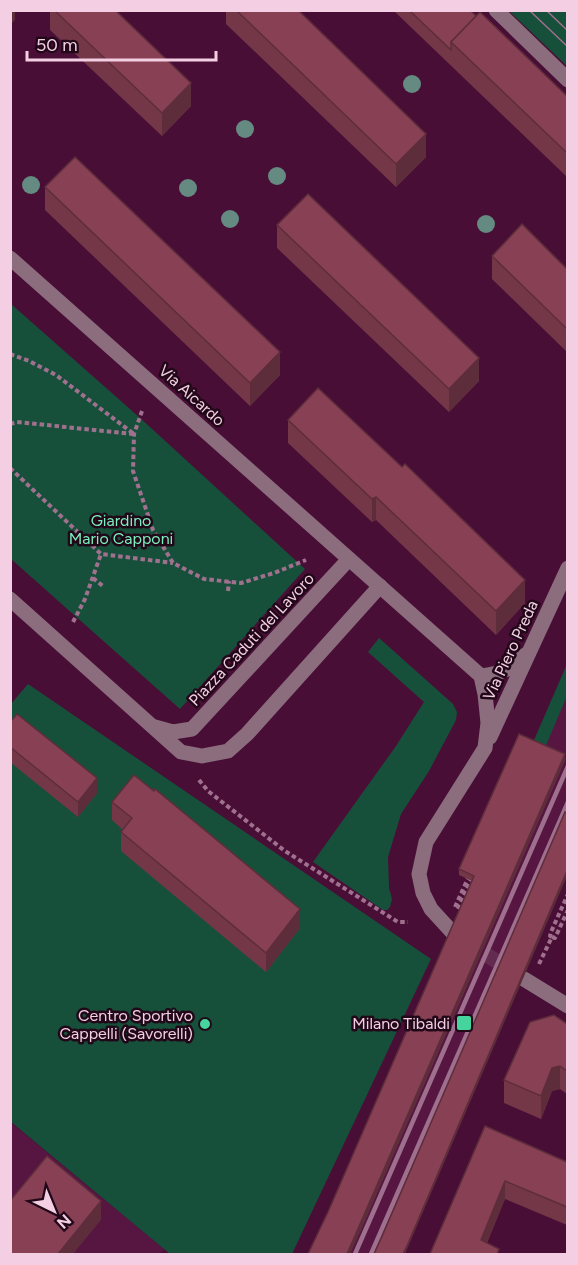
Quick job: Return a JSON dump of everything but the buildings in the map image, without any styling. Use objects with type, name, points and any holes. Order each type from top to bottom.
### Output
[{"type":"street","points":[[496,10],[567,80]]},
{"type":"street","name":"Via Aicardo","points":[[10,258],[349,559]]},
{"type":"street","points":[[349,559],[481,676],[488,723],[485,748],[426,842],[419,874],[423,892],[431,909],[452,932]]},
{"type":"street","name":"Piazza Caduti del Lavoro","points":[[154,727],[173,732],[192,729],[349,559]]},
{"type":"street","name":"Via Piero Preda","points":[[485,748],[567,568]]},
{"type":"street","points":[[10,599],[181,752],[202,756],[228,751],[247,734],[380,586]]},
{"type":"street","points":[[481,676],[506,670],[516,664],[531,648]]},
{"type":"street","points":[[524,979],[567,1006]]},
{"type":"path","points":[[10,354],[56,375],[134,434]]},
{"type":"path","points":[[142,411],[134,434],[133,471],[153,530],[173,562]]},
{"type":"path","points":[[10,424],[17,422],[134,434]]},
{"type":"path","points":[[10,468],[101,554],[173,562],[204,579],[241,583],[306,560]]},
{"type":"path","points":[[73,622],[85,599],[101,554]]},
{"type":"path","points":[[93,578],[104,587]]},
{"type":"path","points":[[228,591],[229,581]]},
{"type":"path","points":[[199,780],[208,791],[285,851],[398,922],[408,922]]},
{"type":"path","points":[[475,867],[463,898],[456,909],[475,867]]},
{"type":"path","points":[[539,964],[552,937],[551,932],[567,894]]},
{"type":"path","points":[[552,937],[555,938],[567,910]]},
{"type":"shaded area","points":[[567,696],[567,859],[396,1254],[322,1254]]},
{"type":"shaded area","points":[[10,1122],[164,1249],[159,1254],[11,1254]]},
{"type":"green space","points":[[509,11],[567,11],[567,66]]},
{"type":"green space","name":"Giardino Mario Capponi","points":[[11,304],[305,569],[180,709],[11,559]]},
{"type":"green space","points":[[379,638],[453,704],[457,712],[456,720],[429,771],[401,814],[388,857],[389,888],[392,899],[387,910],[383,910],[313,862],[396,746],[424,702],[368,652]]},
{"type":"green space","points":[[567,664],[567,696],[544,750],[534,740]]},
{"type":"green space","name":"Centro Sportivo Cappelli (Savorelli)","points":[[28,684],[431,959],[292,1254],[170,1254],[11,1122],[10,705]]},
{"type":"tunnel","points":[[465,941],[515,973]]},
{"type":"tram line","points":[[529,10],[568,47]]},
{"type":"tram line","points":[[546,10],[568,31]]},
{"type":"railway","points":[[355,1254],[568,766]]},
{"type":"railway","points":[[371,1254],[568,802]]},
{"type":"place","name":"Milano Tibaldi","points":[[464,1023]]},
{"type":"place","name":"Centro Sportivo Cappelli (Savorelli)","points":[[205,1024]]}]
